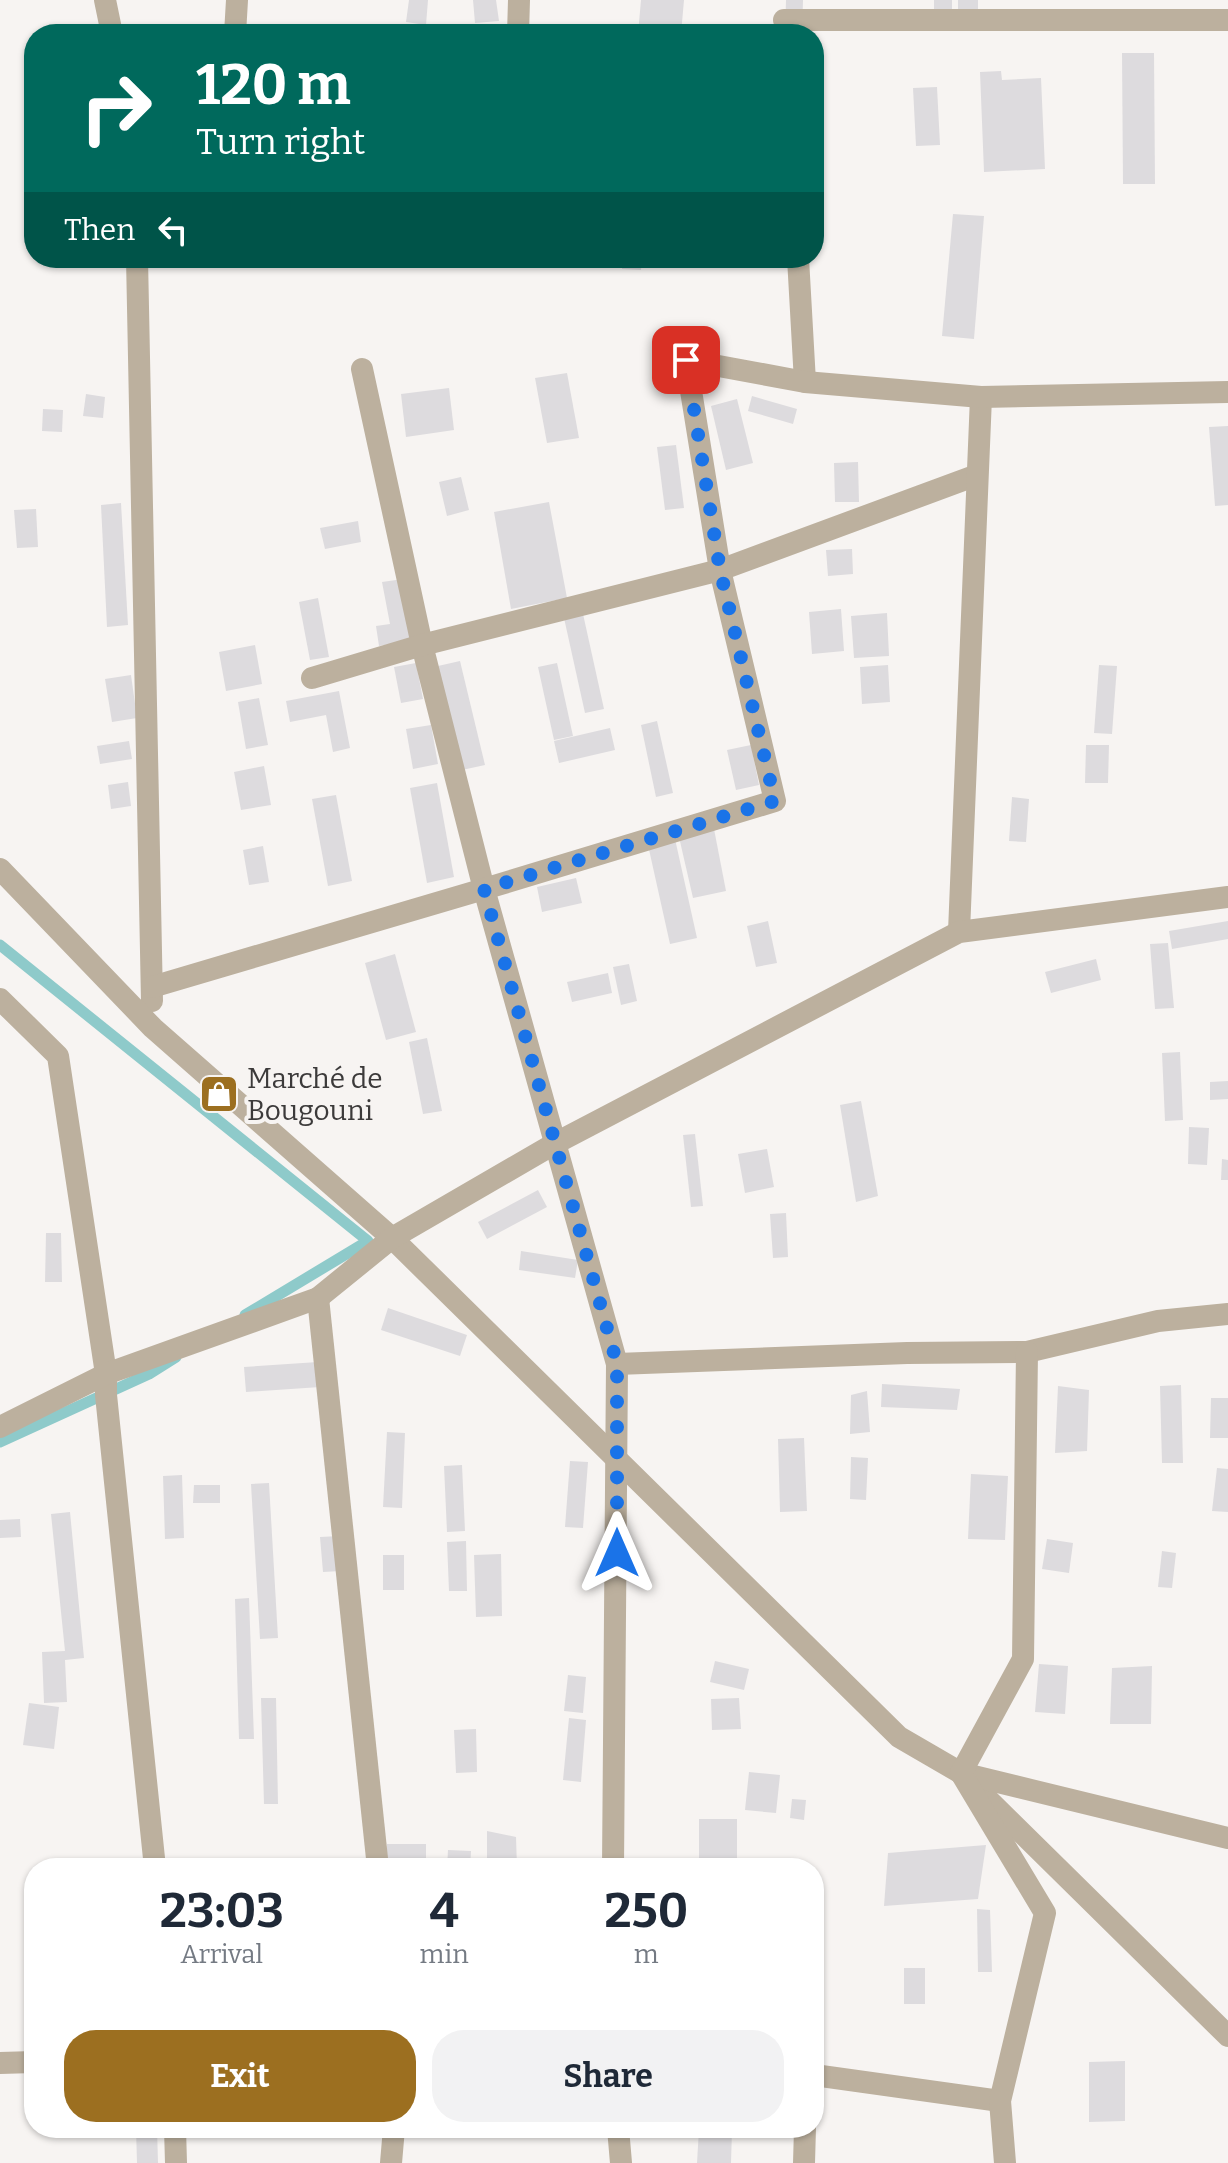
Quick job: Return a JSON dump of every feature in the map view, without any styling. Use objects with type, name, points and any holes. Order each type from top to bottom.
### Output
[{"type":"street","points":[[105,0],[110,24]]},
{"type":"street","points":[[236,24],[237,0]]},
{"type":"street","points":[[518,24],[519,0]]},
{"type":"street","points":[[784,18],[1228,20]]},
{"type":"street","points":[[137,268],[153,1028]]},
{"type":"street","points":[[799,268],[805,382]]},
{"type":"street","points":[[152,987],[775,801],[720,570],[686,360],[805,382],[981,397],[1228,392]]},
{"type":"street","points":[[362,369],[422,645],[484,889],[617,1364],[613,1858]]},
{"type":"street","points":[[959,932],[981,397]]},
{"type":"street","points":[[312,678],[422,645],[720,570],[977,475]]},
{"type":"street","points":[[0,869],[153,1028],[392,1238],[899,1737],[961,1773],[1228,2036]]},
{"type":"street","points":[[0,1427],[106,1374],[318,1298],[392,1238],[554,1144],[959,932],[1228,897]]},
{"type":"street","points":[[0,999],[58,1056],[106,1374],[154,1858]]},
{"type":"street","points":[[318,1298],[377,1858]]},
{"type":"street","points":[[617,1364],[907,1353],[1027,1352],[1158,1321],[1228,1314]]},
{"type":"street","points":[[961,1773],[1023,1659],[1027,1352]]},
{"type":"street","points":[[961,1773],[1228,1838]]},
{"type":"street","points":[[961,1773],[1045,1913],[1000,2101],[1005,2163]]},
{"type":"street","points":[[0,2063],[24,2062]]},
{"type":"street","points":[[824,2076],[1000,2101]]},
{"type":"street","points":[[175,2138],[176,2163]]},
{"type":"street","points":[[391,2163],[393,2138]]},
{"type":"street","points":[[619,2138],[621,2163]]},
{"type":"street","points":[[804,2163],[805,2138]]},
{"type":"building","points":[[409,0],[428,0],[426,24],[406,22]]},
{"type":"building","points":[[473,0],[496,0],[499,21],[475,23]]},
{"type":"building","points":[[641,0],[684,0],[682,24],[639,24]]},
{"type":"building","points":[[786,0],[803,0],[802,24],[785,24]]},
{"type":"building","points":[[934,0],[952,0],[952,13],[934,13]]},
{"type":"building","points":[[958,0],[978,0],[978,11],[958,10]]},
{"type":"building","points":[[1122,53],[1154,53],[1155,184],[1123,184]]},
{"type":"building","points":[[1001,71],[1002,80],[1041,78],[1045,169],[984,172],[980,72]]},
{"type":"building","points":[[937,87],[940,145],[916,146],[913,88]]},
{"type":"building","points":[[953,214],[984,216],[974,339],[942,336]]},
{"type":"building","points":[[567,373],[579,438],[547,443],[535,378]]},
{"type":"building","points":[[449,388],[454,430],[406,437],[401,394]]},
{"type":"building","points":[[86,394],[105,397],[103,418],[83,416]]},
{"type":"building","points":[[752,396],[797,409],[793,424],[748,411]]},
{"type":"building","points":[[737,399],[753,463],[726,470],[711,406]]},
{"type":"building","points":[[43,409],[63,410],[62,432],[42,431]]},
{"type":"building","points":[[1228,426],[1228,505],[1215,506],[1209,427]]},
{"type":"building","points":[[676,445],[684,508],[665,510],[657,447]]},
{"type":"building","points":[[858,462],[859,502],[835,502],[834,463]]},
{"type":"building","points":[[461,477],[469,510],[447,516],[439,482]]},
{"type":"building","points":[[549,502],[567,598],[511,609],[494,512]]},
{"type":"building","points":[[121,503],[128,625],[107,627],[101,505]]},
{"type":"building","points":[[36,509],[38,547],[17,548],[14,510]]},
{"type":"building","points":[[358,521],[361,542],[325,549],[320,528]]},
{"type":"building","points":[[852,549],[853,574],[828,576],[826,550]]},
{"type":"building","points":[[403,579],[414,640],[379,646],[376,626],[390,624],[382,582]]},
{"type":"building","points":[[318,598],[329,657],[310,660],[299,602]]},
{"type":"building","points":[[841,609],[844,651],[812,654],[809,612]]},
{"type":"building","points":[[887,613],[889,656],[854,658],[851,616]]},
{"type":"building","points":[[583,614],[604,709],[585,713],[564,618]]},
{"type":"building","points":[[255,645],[262,684],[226,691],[219,652]]},
{"type":"building","points":[[460,661],[485,765],[462,770],[438,666]]},
{"type":"building","points":[[416,663],[423,699],[401,703],[394,667]]},
{"type":"building","points":[[557,663],[573,736],[554,740],[538,667]]},
{"type":"building","points":[[888,665],[890,702],[862,704],[860,667]]},
{"type":"building","points":[[1099,665],[1117,666],[1112,734],[1094,733]]},
{"type":"building","points":[[131,675],[137,718],[112,722],[105,679]]},
{"type":"building","points":[[339,691],[350,748],[333,752],[326,715],[290,722],[286,701]]},
{"type":"building","points":[[259,698],[268,745],[246,749],[238,702]]},
{"type":"building","points":[[657,721],[673,793],[656,797],[641,725]]},
{"type":"building","points":[[431,725],[438,764],[413,769],[406,729]]},
{"type":"building","points":[[610,728],[615,750],[559,763],[554,741]]},
{"type":"building","points":[[129,741],[132,759],[100,764],[97,746]]},
{"type":"building","points":[[751,745],[759,785],[736,790],[727,750]]},
{"type":"building","points":[[1086,745],[1109,745],[1108,783],[1085,783]]},
{"type":"building","points":[[264,766],[271,805],[241,810],[234,772]]},
{"type":"building","points":[[128,782],[131,806],[111,809],[108,785]]},
{"type":"building","points":[[437,783],[454,877],[427,883],[410,788]]},
{"type":"building","points":[[336,795],[352,881],[328,886],[312,799]]},
{"type":"building","points":[[1012,797],[1029,799],[1026,842],[1009,841]]},
{"type":"building","points":[[714,829],[726,891],[693,898],[679,837]]},
{"type":"building","points":[[675,839],[697,938],[670,944],[648,845]]},
{"type":"building","points":[[263,846],[269,882],[249,885],[243,850]]},
{"type":"building","points":[[576,878],[582,903],[542,912],[537,887]]},
{"type":"building","points":[[768,921],[777,963],[756,967],[747,926]]},
{"type":"building","points":[[1228,921],[1228,939],[1172,949],[1169,931]]},
{"type":"building","points":[[1168,943],[1174,1008],[1155,1009],[1150,944]]},
{"type":"building","points":[[395,954],[416,1032],[386,1040],[365,963]]},
{"type":"building","points":[[1096,959],[1101,980],[1051,993],[1045,972]]},
{"type":"building","points":[[629,964],[637,1001],[621,1005],[613,967]]},
{"type":"building","points":[[608,973],[612,993],[572,1002],[567,982]]},
{"type":"building","points":[[427,1038],[442,1111],[423,1114],[409,1042]]},
{"type":"building","points":[[1180,1052],[1183,1120],[1165,1121],[1162,1053]]},
{"type":"building","points":[[1228,1081],[1228,1099],[1210,1100],[1210,1082]]},
{"type":"building","points":[[861,1101],[878,1196],[856,1202],[840,1105]]},
{"type":"building","points":[[1189,1127],[1209,1128],[1207,1165],[1188,1164]]},
{"type":"building","points":[[695,1134],[703,1206],[691,1207],[683,1135]]},
{"type":"building","points":[[767,1149],[774,1187],[745,1193],[738,1154]]},
{"type":"building","points":[[1222,1159],[1228,1160],[1228,1180],[1221,1180]]},
{"type":"building","points":[[538,1190],[547,1207],[487,1239],[478,1222]]},
{"type":"building","points":[[786,1213],[788,1257],[773,1258],[770,1214]]},
{"type":"building","points":[[46,1233],[61,1233],[62,1282],[45,1282]]},
{"type":"building","points":[[521,1251],[578,1260],[575,1278],[519,1270]]},
{"type":"building","points":[[388,1308],[467,1335],[460,1356],[381,1330]]},
{"type":"building","points":[[333,1361],[335,1386],[246,1392],[244,1367]]},
{"type":"building","points":[[882,1384],[960,1389],[957,1410],[881,1407]]},
{"type":"building","points":[[1181,1385],[1183,1463],[1162,1463],[1160,1386]]},
{"type":"building","points":[[1058,1386],[1089,1390],[1087,1451],[1055,1453]]},
{"type":"building","points":[[867,1391],[870,1432],[850,1434],[851,1395]]},
{"type":"building","points":[[1211,1398],[1228,1398],[1228,1438],[1210,1438]]},
{"type":"building","points":[[387,1432],[405,1433],[402,1508],[383,1507]]},
{"type":"building","points":[[804,1438],[807,1511],[780,1512],[778,1439]]},
{"type":"building","points":[[851,1457],[868,1458],[866,1500],[850,1499]]},
{"type":"building","points":[[570,1461],[588,1462],[583,1528],[565,1527]]},
{"type":"building","points":[[462,1465],[465,1531],[447,1532],[444,1466]]},
{"type":"building","points":[[1217,1468],[1228,1469],[1228,1512],[1212,1511]]},
{"type":"building","points":[[971,1474],[1008,1476],[1005,1540],[968,1539]]},
{"type":"building","points":[[182,1475],[184,1538],[165,1539],[163,1476]]},
{"type":"building","points":[[269,1483],[278,1638],[260,1639],[251,1484]]},
{"type":"building","points":[[194,1485],[220,1485],[220,1503],[193,1503]]},
{"type":"building","points":[[70,1512],[84,1658],[65,1660],[67,1702],[44,1703],[42,1652],[65,1651],[51,1514]]},
{"type":"building","points":[[20,1519],[21,1537],[0,1538],[0,1520]]},
{"type":"building","points":[[339,1536],[341,1571],[323,1572],[320,1537]]},
{"type":"building","points":[[1047,1539],[1073,1543],[1069,1573],[1042,1569]]},
{"type":"building","points":[[466,1541],[467,1591],[449,1591],[447,1542]]},
{"type":"building","points":[[1162,1551],[1176,1553],[1172,1588],[1158,1587]]},
{"type":"building","points":[[501,1554],[502,1616],[476,1617],[474,1555]]},
{"type":"building","points":[[383,1555],[404,1555],[404,1590],[383,1590]]},
{"type":"building","points":[[249,1598],[254,1739],[239,1739],[235,1599]]},
{"type":"building","points":[[715,1661],[749,1669],[744,1690],[710,1682]]},
{"type":"building","points":[[1039,1664],[1068,1666],[1065,1714],[1035,1712]]},
{"type":"building","points":[[1152,1666],[1151,1724],[1110,1724],[1112,1668]]},
{"type":"building","points":[[568,1675],[586,1677],[583,1713],[564,1711]]},
{"type":"building","points":[[261,1698],[276,1698],[278,1804],[264,1804]]},
{"type":"building","points":[[739,1698],[741,1729],[712,1730],[711,1699]]},
{"type":"building","points":[[29,1703],[59,1707],[54,1749],[23,1745]]},
{"type":"building","points":[[569,1718],[586,1720],[581,1782],[563,1780]]},
{"type":"building","points":[[476,1729],[477,1772],[456,1773],[454,1730]]},
{"type":"building","points":[[749,1772],[780,1775],[776,1813],[745,1810]]},
{"type":"building","points":[[792,1799],[806,1800],[804,1820],[790,1818]]},
{"type":"building","points":[[699,1819],[737,1819],[737,1858],[699,1858]]},
{"type":"building","points":[[487,1831],[516,1837],[517,1858],[487,1858]]},
{"type":"building","points":[[387,1844],[426,1844],[426,1858],[387,1858]]},
{"type":"building","points":[[986,1845],[978,1899],[884,1906],[888,1853]]},
{"type":"building","points":[[448,1850],[471,1851],[471,1858],[448,1858]]},
{"type":"building","points":[[977,1909],[990,1910],[992,1972],[978,1972]]},
{"type":"building","points":[[904,1968],[925,1968],[925,2004],[904,2004]]},
{"type":"building","points":[[1125,2061],[1125,2121],[1089,2122],[1089,2062]]},
{"type":"building","points":[[136,2138],[157,2138],[158,2163],[137,2163]]},
{"type":"building","points":[[698,2138],[732,2138],[731,2163],[697,2163]]},
{"type":"waterway","points":[[0,945],[368,1241],[245,1315]]},
{"type":"waterway","points":[[0,1442],[149,1374],[176,1357]]},
{"type":"place","name":"Marché de Bougouni","points":[[219,1094]]},
{"type":"route","points":[[617,1553],[617,1364],[484,889],[775,801],[720,570],[686,360]]}]
